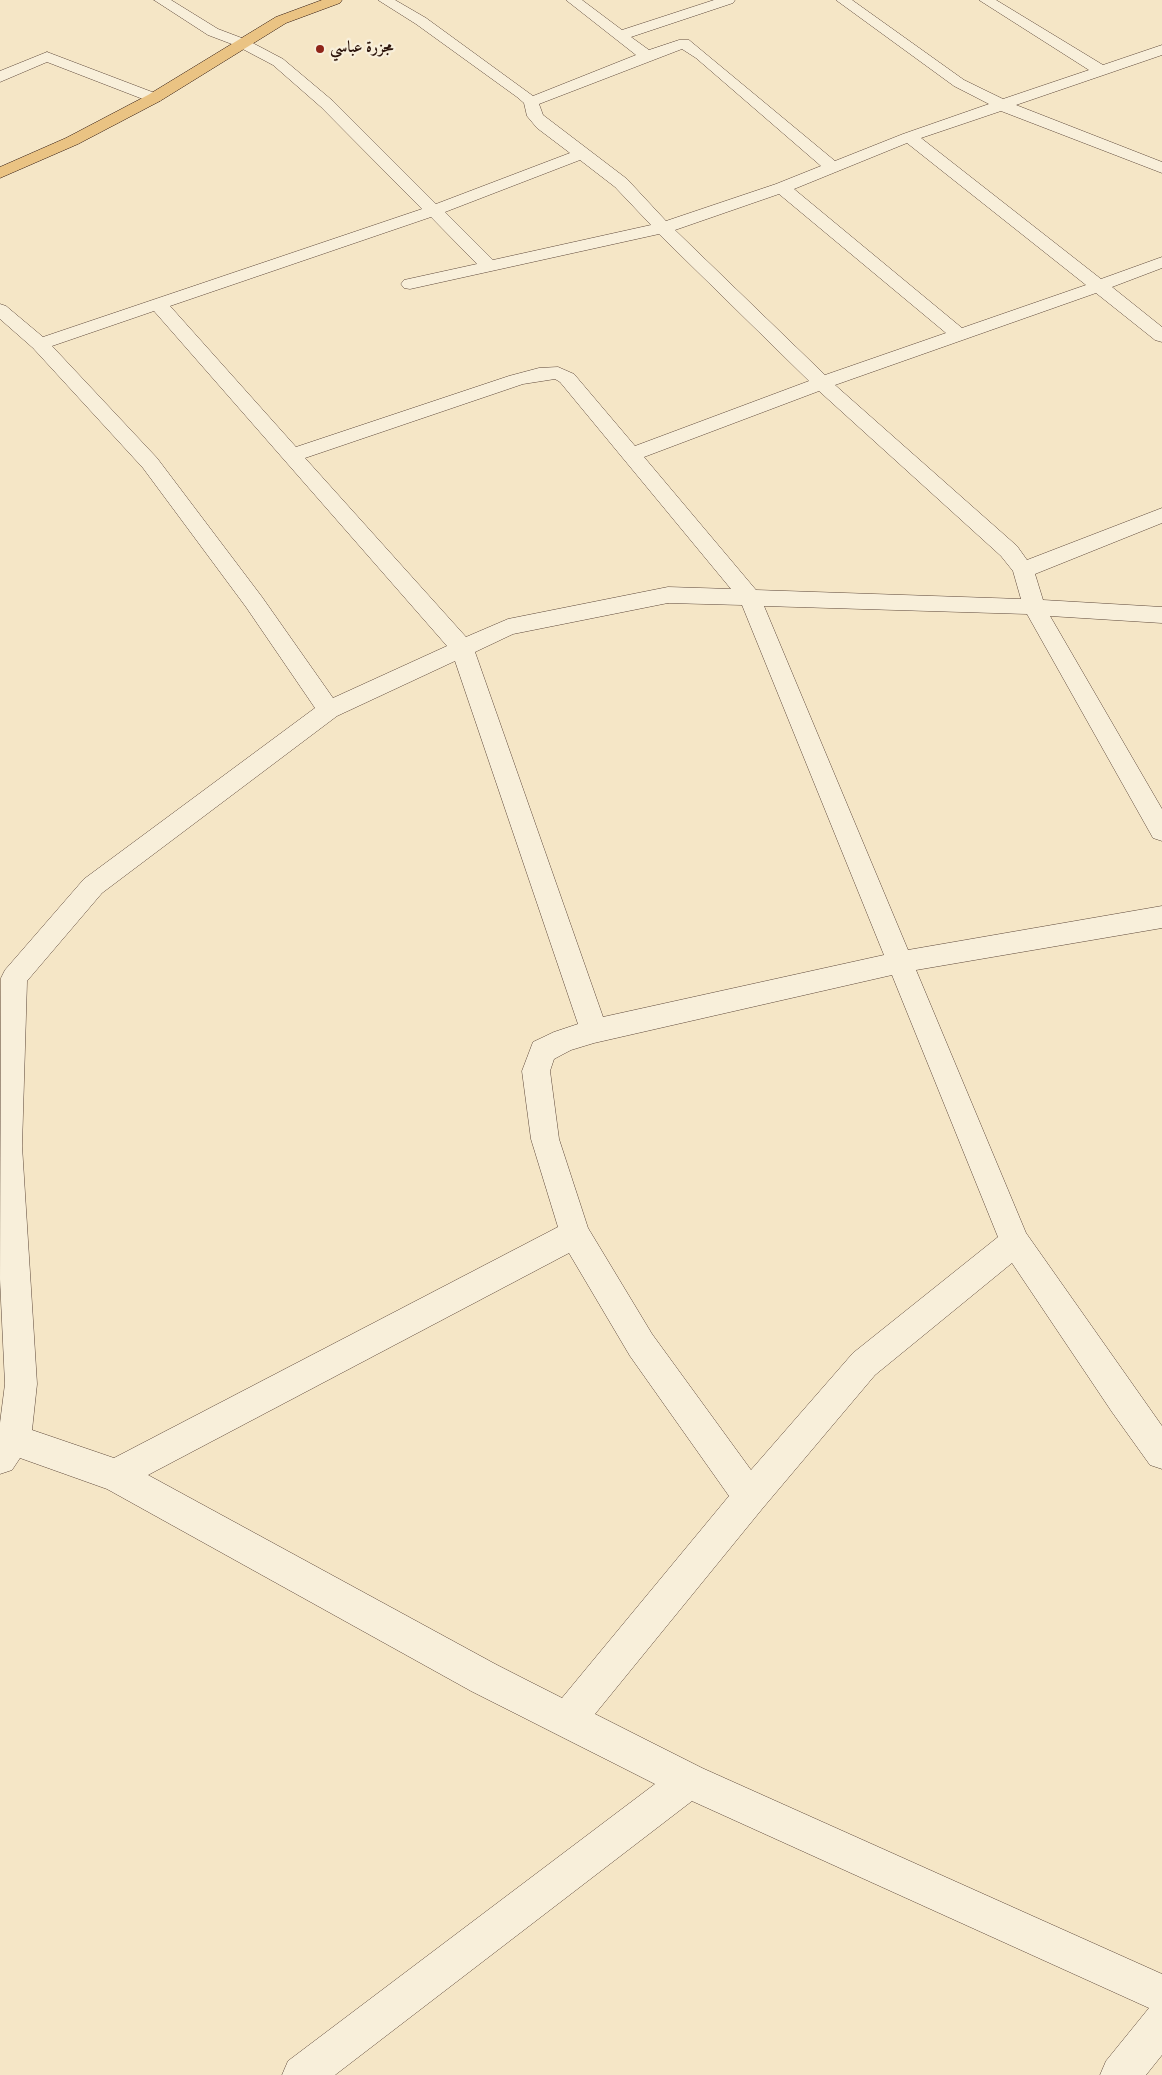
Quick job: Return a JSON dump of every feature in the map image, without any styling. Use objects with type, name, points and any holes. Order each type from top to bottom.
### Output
[{"type":"main road","points":[[0,173],[72,140],[154,98],[281,20],[335,0]]},
{"type":"street","points":[[162,0],[213,32],[242,43],[278,62],[327,104],[490,267]]},
{"type":"street","points":[[385,0],[421,22],[531,102],[535,116],[621,183],[663,228],[822,383],[1009,551],[1023,570],[1034,607],[1162,831]]},
{"type":"street","points":[[573,0],[622,35],[647,56]]},
{"type":"street","points":[[622,35],[728,0]]},
{"type":"street","points":[[843,0],[959,83],[1004,106],[1162,168]]},
{"type":"street","points":[[986,0],[1102,72]]},
{"type":"street","points":[[531,102],[684,43],[701,55],[833,168]]},
{"type":"street","points":[[410,284],[663,228],[782,188],[909,137],[1004,106],[1162,50]]},
{"type":"street","points":[[0,76],[47,58],[154,98]]},
{"type":"street","points":[[909,137],[1162,336]]},
{"type":"street","points":[[40,344],[435,210],[582,154]]},
{"type":"street","points":[[782,188],[959,335]]},
{"type":"street","points":[[631,455],[822,383],[1162,262]]},
{"type":"street","points":[[158,304],[294,455],[462,648],[594,1031]]},
{"type":"street","points":[[0,310],[40,344],[150,463],[254,602],[329,710]]},
{"type":"street","points":[[294,455],[516,380],[558,373],[567,378],[750,598],[1015,1242],[1123,1402],[1162,1453]]},
{"type":"street","points":[[1023,570],[1162,515]]},
{"type":"street","points":[[1162,615],[1034,607],[668,595],[508,626],[329,710],[94,886],[7,971],[7,1266],[21,1384],[7,1449],[115,1475],[484,1678],[689,1781],[1162,1994]]},
{"type":"street","points":[[750,1497],[641,1345],[576,1234],[545,1139],[536,1071],[543,1051],[564,1040],[594,1031],[900,962],[1162,916]]},
{"type":"street","points":[[115,1475],[576,1234]]},
{"type":"street","points":[[567,1720],[750,1497],[864,1364],[1015,1242]]},
{"type":"street","points":[[302,2075],[689,1781]]},
{"type":"street","points":[[1120,2075],[1162,2023]]},
{"type":"place","name":"مجزرة عباسي","points":[[320,49]]}]
